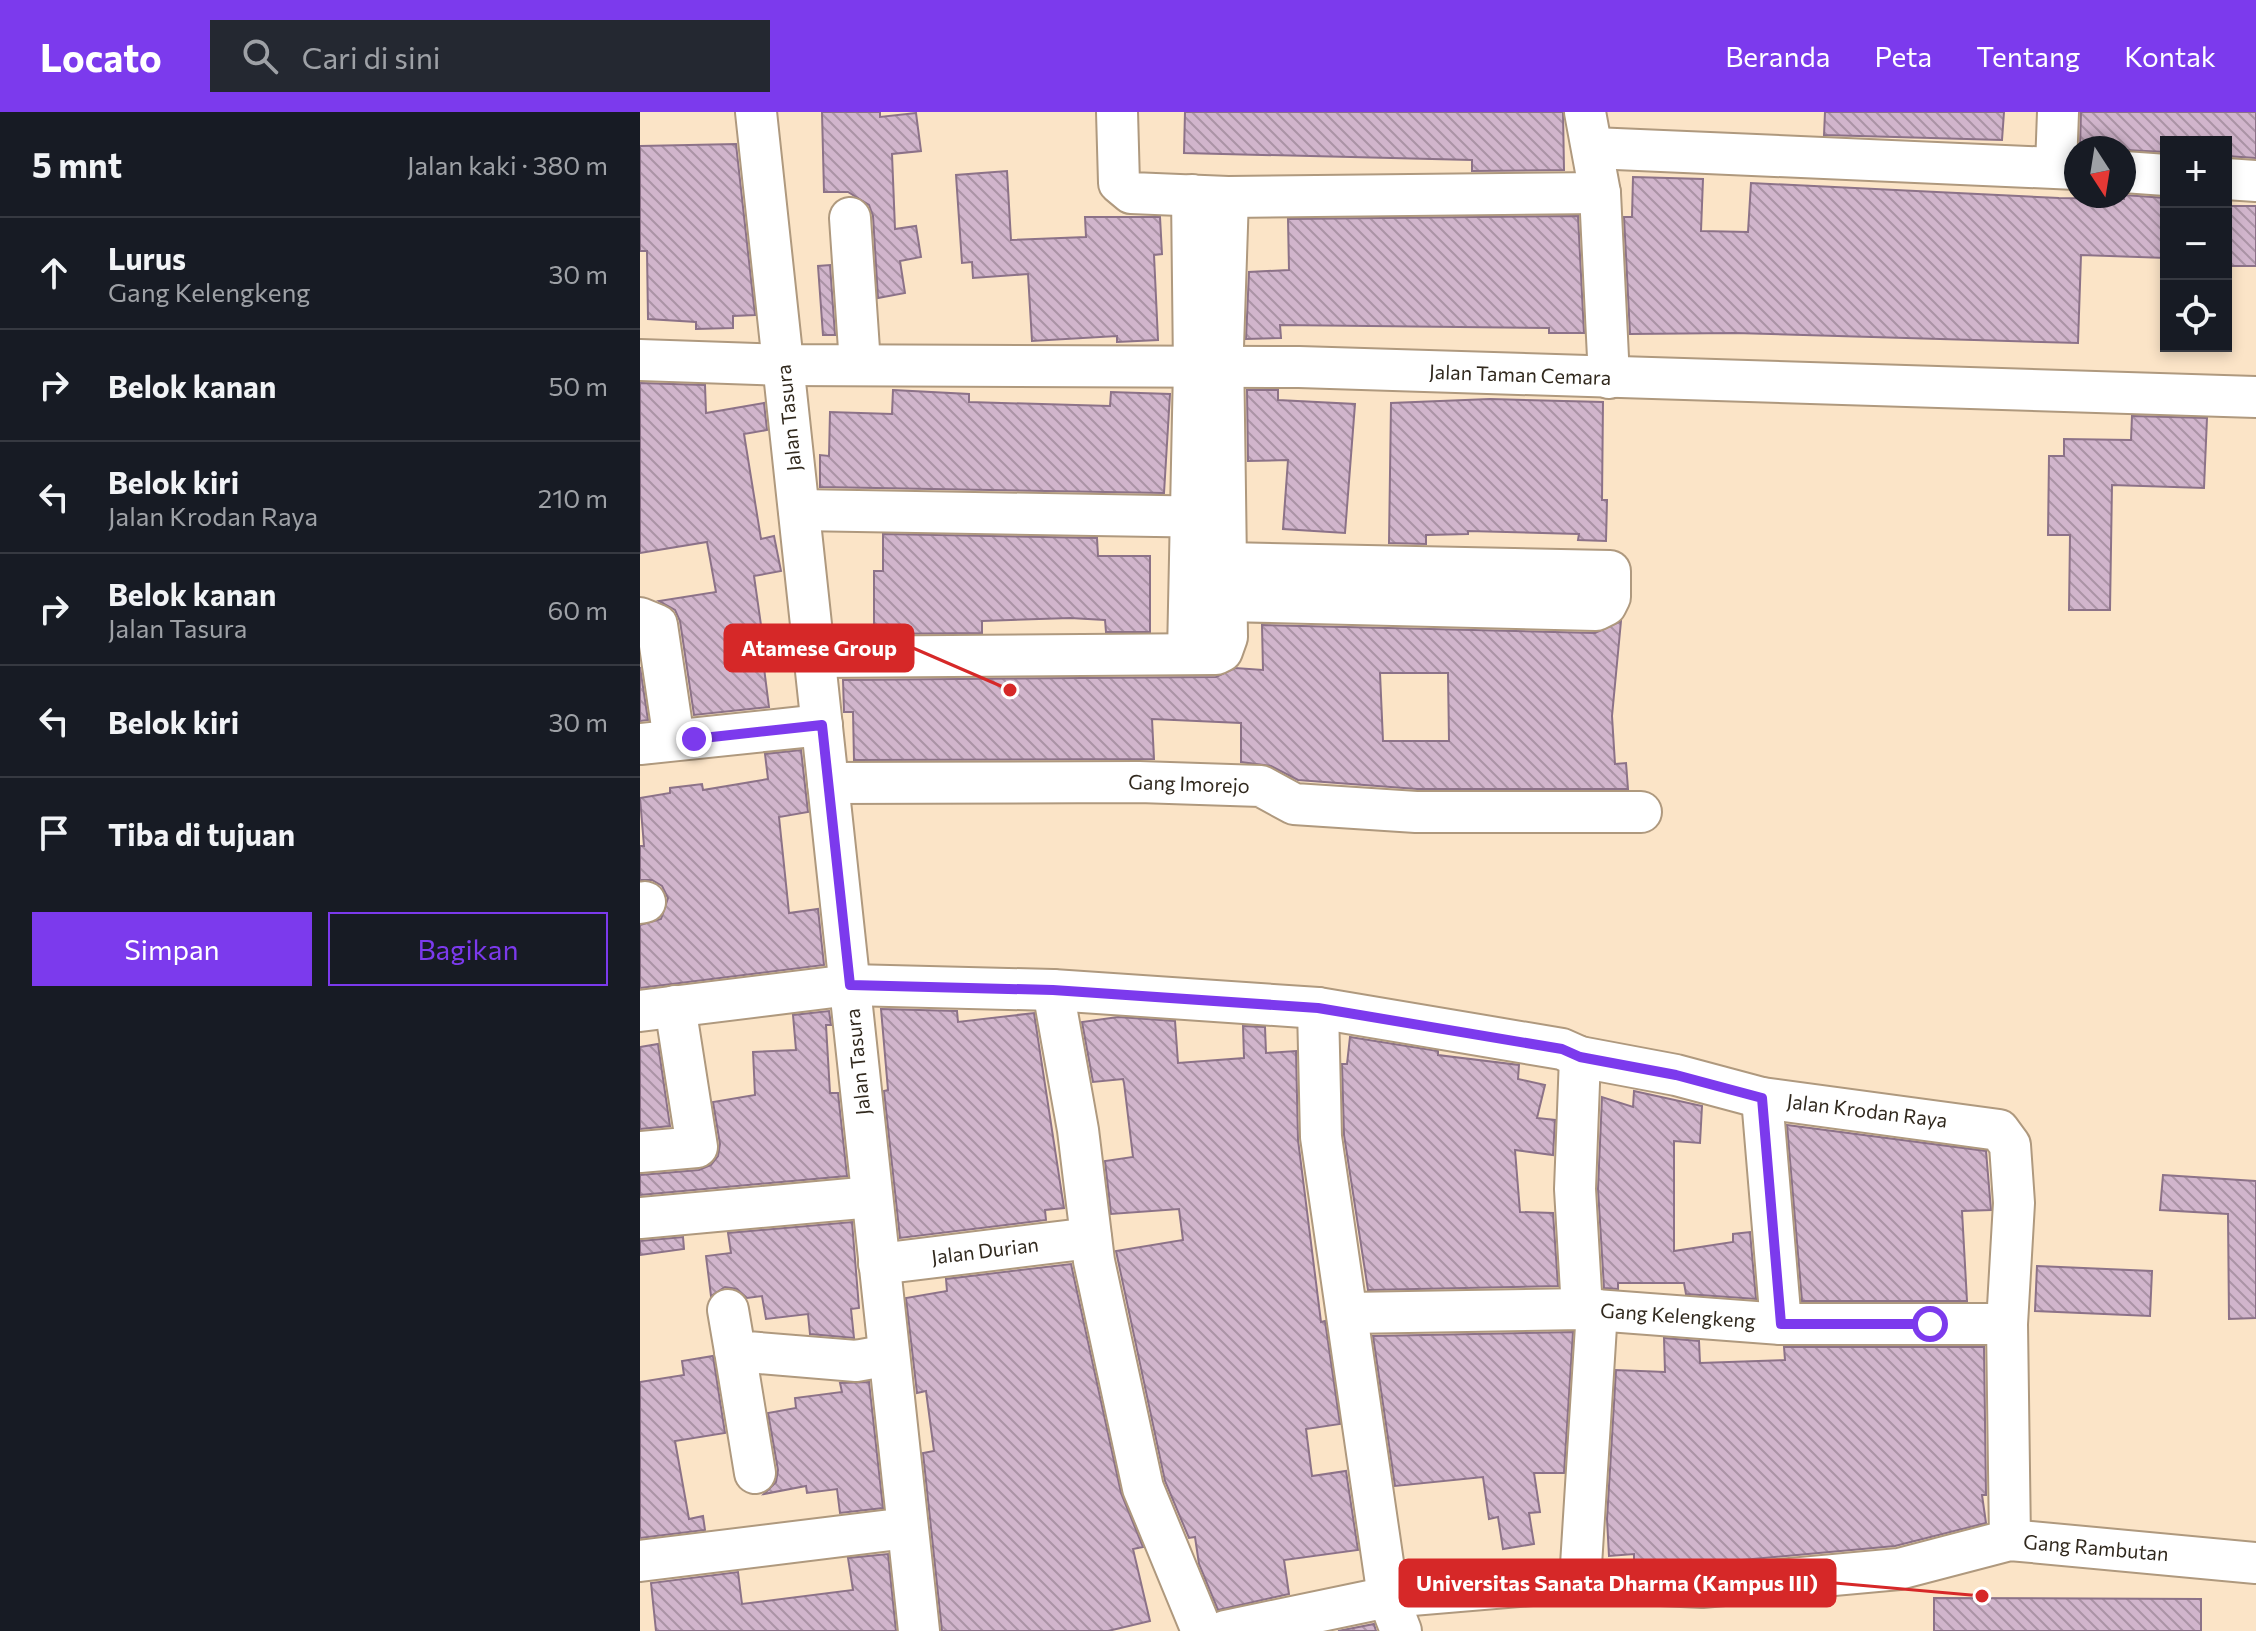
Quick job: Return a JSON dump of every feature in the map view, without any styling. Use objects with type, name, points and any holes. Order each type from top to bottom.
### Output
[{"type":"street","name":"Jalan Tasura","points":[[756,112],[919,1631]]},
{"type":"street","points":[[1117,112],[1119,183],[1131,193],[1210,196],[1600,193]]},
{"type":"street","points":[[2058,112],[2064,154]]},
{"type":"street","points":[[1609,378],[1600,193],[1589,130],[2064,168]]},
{"type":"street","points":[[2136,173],[2160,175]]},
{"type":"street","points":[[2232,179],[2256,181]]},
{"type":"street","points":[[1188,654],[1208,517],[1210,196]]},
{"type":"street","points":[[850,218],[860,364]]},
{"type":"street","name":"Jalan Taman Cemara","points":[[640,360],[784,365],[1209,368],[2256,397]]},
{"type":"street","points":[[799,510],[1208,517]]},
{"type":"street","points":[[815,657],[1188,654],[1222,651],[1227,637],[1226,582],[1208,517]]},
{"type":"street","points":[[1350,565],[1610,571],[1610,597],[1606,605],[1596,610],[1348,604],[1226,582],[1350,565]]},
{"type":"street","points":[[1348,604],[1350,565]]},
{"type":"street","points":[[1461,608],[1463,568]]},
{"type":"street","points":[[640,618],[657,625],[657,742],[822,725]]},
{"type":"street","name":"Gang Imorejo","points":[[828,783],[1139,782],[1261,786],[1294,804],[1416,812],[1641,812]]},
{"type":"street","name":"Jalan Krodan Raya","points":[[658,1008],[850,985],[1053,990],[1318,1008],[1562,1049],[1580,1057],[1676,1075],[1762,1098],[1990,1127],[2004,1134],[2010,1145],[2014,1203],[2007,1324],[2010,1540]]},
{"type":"street","points":[[1053,990],[1078,1130],[1091,1238],[1143,1488],[1202,1631]]},
{"type":"street","points":[[640,1152],[697,1147],[658,1008]]},
{"type":"street","points":[[1318,1008],[1321,1137],[1395,1614]]},
{"type":"street","points":[[1580,1057],[1575,1189],[1590,1310],[1580,1581]]},
{"type":"street","points":[[1762,1098],[1781,1324]]},
{"type":"street","points":[[640,1218],[872,1197]]},
{"type":"street","name":"Jalan Durian","points":[[879,1264],[1091,1238]]},
{"type":"street","points":[[728,1310],[755,1473]]},
{"type":"street","name":"Gang Kelengkeng","points":[[1349,1313],[1590,1310],[1781,1324],[2007,1324]]},
{"type":"street","points":[[735,1351],[856,1361],[889,1355]]},
{"type":"street","points":[[640,1561],[907,1528]]},
{"type":"street","name":"Gang Rambutan","points":[[1225,1631],[1395,1614],[1580,1581],[1702,1587],[1899,1569],[2010,1540],[2256,1563]]},
{"type":"building","points":[[822,112],[880,112],[880,117],[916,113],[921,151],[892,154],[895,229],[916,226],[921,257],[900,261],[905,293],[878,298],[873,216],[869,205],[848,192],[824,192]]},
{"type":"building","points":[[1185,112],[1563,112],[1564,170],[1472,171],[1472,160],[1184,153]]},
{"type":"building","points":[[1825,112],[2004,112],[2002,140],[1824,135]]},
{"type":"building","points":[[2081,112],[2256,112],[2256,158],[2232,156],[2232,136],[2160,136],[2160,152],[2136,151],[2136,136],[2080,136]]},
{"type":"building","points":[[736,144],[755,315],[733,316],[733,328],[696,329],[696,322],[648,319],[647,251],[640,251],[640,146]]},
{"type":"building","points":[[1007,171],[1011,240],[1086,237],[1085,217],[1160,217],[1162,254],[1154,255],[1158,340],[1117,342],[1117,336],[1032,341],[1028,274],[973,278],[972,262],[962,263],[956,175]]},
{"type":"building","points":[[1633,177],[1703,179],[1701,231],[1748,232],[1751,183],[2064,198],[2064,208],[2136,208],[2136,196],[2160,198],[2160,258],[2081,255],[2078,343],[1735,333],[1630,334],[1624,217],[1632,217]]},
{"type":"building","points":[[2232,206],[2256,206],[2256,266],[2232,266]]},
{"type":"building","points":[[1578,216],[1584,333],[1549,333],[1549,328],[1280,325],[1281,338],[1246,339],[1249,272],[1289,270],[1288,219]]},
{"type":"building","points":[[830,265],[835,335],[823,335],[818,266]]},
{"type":"building","points":[[640,383],[705,385],[706,413],[764,403],[767,430],[744,434],[761,539],[774,536],[781,571],[754,576],[767,667],[764,668],[769,707],[694,715],[680,621],[675,610],[659,601],[716,592],[707,542],[640,553]]},
{"type":"building","points":[[893,390],[969,394],[969,402],[1110,406],[1111,392],[1170,394],[1164,493],[820,487],[820,455],[829,456],[830,412],[892,414]]},
{"type":"building","points":[[1247,390],[1278,390],[1278,400],[1355,404],[1345,533],[1283,529],[1288,460],[1248,461]]},
{"type":"building","points":[[1490,399],[1603,402],[1602,500],[1607,500],[1606,541],[1578,540],[1579,534],[1468,531],[1468,534],[1426,535],[1426,544],[1389,543],[1391,403]]},
{"type":"building","points":[[2132,416],[2207,418],[2204,488],[2112,485],[2110,610],[2069,610],[2070,535],[2048,535],[2049,456],[2064,456],[2064,439],[2131,440]]},
{"type":"building","points":[[883,534],[1097,538],[1098,556],[1150,556],[1150,632],[1106,632],[1105,620],[1070,618],[982,621],[982,633],[874,634],[874,571],[883,571]]},
{"type":"building","points":[[1621,621],[1612,716],[1615,764],[1626,763],[1628,789],[1417,789],[1298,780],[1271,766],[1241,762],[1241,723],[1152,719],[1154,759],[854,760],[853,712],[844,712],[843,680],[1216,677],[1235,668],[1263,670],[1262,625],[1595,633]],"holes":[[[1380,673],[1448,673],[1449,741],[1383,741]]]},
{"type":"building","points":[[640,667],[648,720],[640,721]]},
{"type":"building","points":[[801,750],[808,812],[779,817],[789,913],[818,909],[824,965],[640,988],[640,925],[661,919],[668,898],[662,886],[652,880],[640,880],[640,846],[644,846],[640,798],[670,793],[670,788],[702,784],[703,790],[768,779],[765,754]]},
{"type":"building","points":[[881,1009],[957,1011],[958,1022],[1034,1013],[1064,1208],[1045,1210],[1046,1220],[900,1238],[884,1091],[888,1090]]},
{"type":"building","points":[[829,1011],[831,1025],[826,1025],[830,1093],[838,1093],[847,1176],[640,1195],[640,1175],[699,1170],[711,1165],[718,1156],[720,1144],[713,1102],[755,1095],[753,1052],[796,1050],[793,1015]]},
{"type":"building","points":[[1118,1017],[1175,1021],[1178,1063],[1244,1058],[1243,1026],[1265,1027],[1266,1053],[1296,1051],[1298,1140],[1321,1322],[1325,1321],[1340,1424],[1306,1429],[1312,1476],[1346,1471],[1358,1550],[1284,1560],[1289,1594],[1218,1610],[1199,1564],[1195,1537],[1189,1538],[1165,1481],[1116,1251],[1183,1240],[1179,1209],[1111,1214],[1105,1161],[1133,1157],[1124,1083],[1123,1079],[1093,1082],[1082,1022]]},
{"type":"building","points":[[1350,1037],[1438,1051],[1438,1055],[1519,1065],[1518,1079],[1545,1085],[1537,1118],[1555,1120],[1553,1155],[1515,1150],[1520,1212],[1553,1213],[1558,1286],[1368,1290],[1344,1135],[1342,1064],[1347,1064]]},
{"type":"building","points":[[658,1044],[670,1126],[640,1129],[640,1047]]},
{"type":"building","points":[[1634,1091],[1702,1106],[1700,1143],[1674,1141],[1674,1251],[1733,1242],[1733,1234],[1750,1232],[1756,1299],[1686,1294],[1684,1283],[1618,1283],[1618,1289],[1604,1288],[1598,1189],[1602,1097],[1633,1107]]},
{"type":"building","points":[[1787,1125],[1986,1151],[1991,1210],[1962,1211],[1967,1301],[1802,1301]]},
{"type":"building","points":[[2163,1175],[2256,1181],[2256,1318],[2229,1319],[2228,1214],[2160,1210]]},
{"type":"building","points":[[852,1222],[859,1308],[851,1309],[854,1338],[810,1334],[808,1314],[766,1319],[762,1296],[747,1298],[737,1289],[725,1287],[711,1296],[706,1256],[731,1253],[728,1233]]},
{"type":"building","points":[[683,1237],[684,1249],[640,1255],[640,1241]]},
{"type":"building","points":[[1071,1264],[1121,1493],[1143,1547],[1133,1549],[1150,1621],[1108,1631],[942,1631],[923,1453],[934,1451],[926,1391],[917,1393],[906,1298],[947,1291],[946,1279]]},
{"type":"building","points":[[2037,1266],[2152,1271],[2150,1316],[2035,1311]]},
{"type":"building","points":[[1573,1332],[1564,1473],[1534,1473],[1540,1512],[1529,1513],[1534,1544],[1503,1549],[1498,1517],[1489,1519],[1483,1477],[1395,1486],[1373,1336]]},
{"type":"building","points":[[1664,1338],[1699,1341],[1700,1363],[1785,1360],[1784,1347],[1984,1347],[1986,1495],[1982,1495],[1986,1523],[1895,1546],[1742,1560],[1634,1561],[1634,1554],[1609,1556],[1607,1519],[1616,1370],[1665,1372]]},
{"type":"building","points":[[713,1356],[725,1433],[675,1441],[689,1519],[703,1516],[705,1530],[640,1538],[640,1382],[684,1375],[682,1361]]},
{"type":"building","points":[[869,1382],[883,1508],[840,1513],[837,1489],[807,1493],[806,1486],[764,1494],[776,1482],[778,1470],[768,1413],[796,1408],[795,1398],[842,1392],[840,1383]]},
{"type":"building","points":[[888,1554],[896,1631],[656,1631],[651,1583],[738,1572],[742,1604],[853,1590],[848,1558]]},
{"type":"building","points":[[1934,1598],[2201,1599],[2201,1631],[1934,1631]]},
{"type":"building","points":[[1374,1624],[1376,1631],[1338,1631]]},
{"type":"place","name":"Atamese Group","points":[[1010,690]]},
{"type":"place","name":"Universitas Sanata Dharma (Kampus III)","points":[[1982,1596]]},
{"type":"route","points":[[694,739],[822,725],[850,985],[1053,990],[1318,1008],[1562,1049],[1580,1057],[1676,1075],[1762,1098],[1781,1324],[1930,1324]]}]
